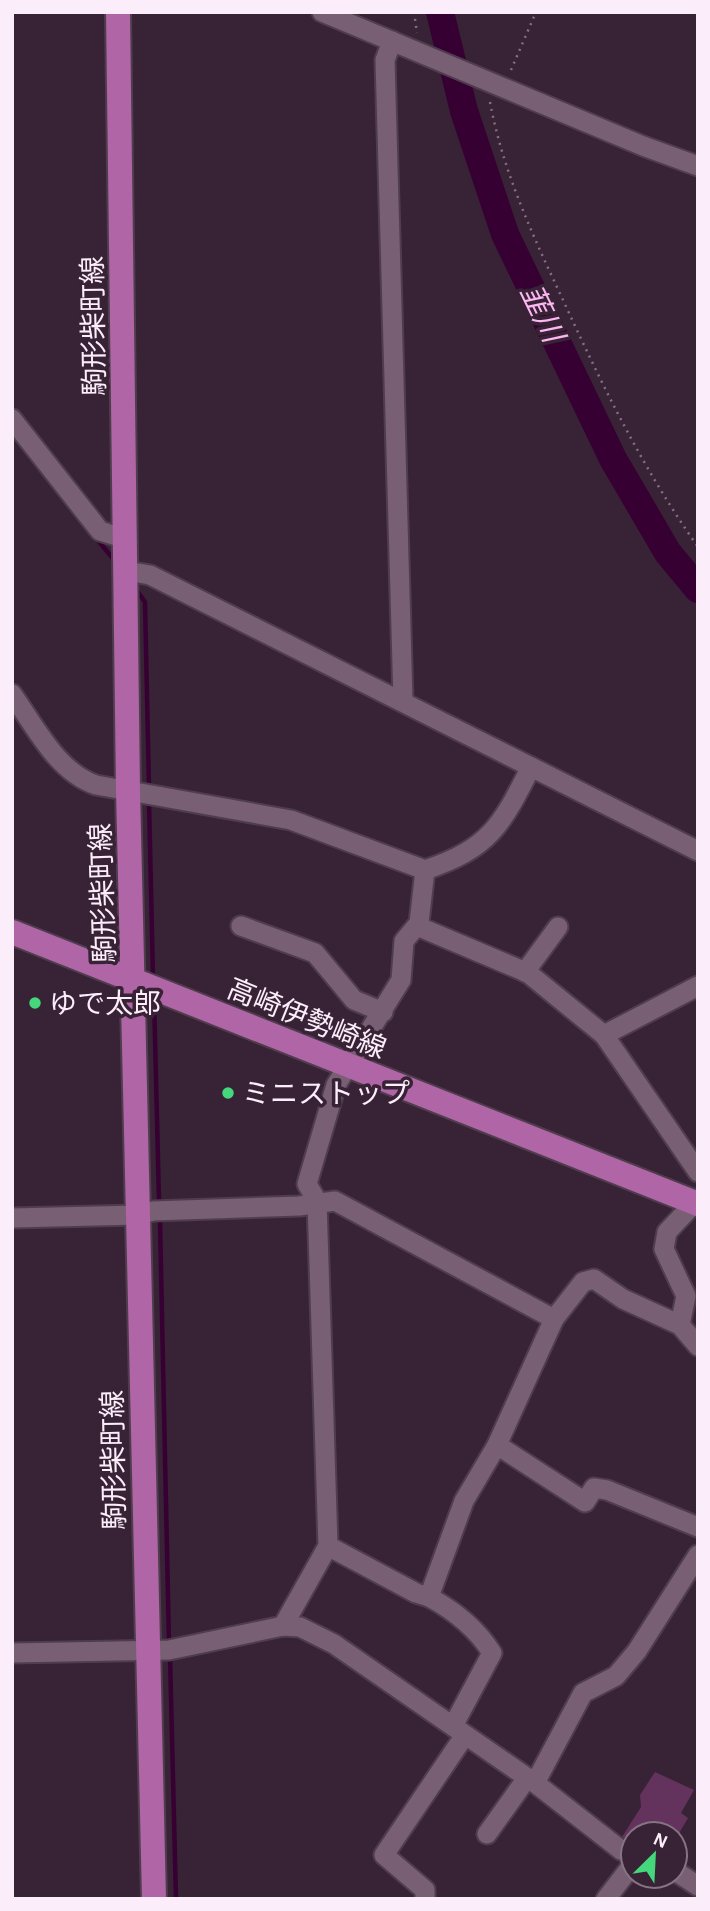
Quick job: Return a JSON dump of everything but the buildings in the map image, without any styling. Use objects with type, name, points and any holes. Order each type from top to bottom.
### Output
[{"type":"main road","name":"駒形柴町線","points":[[118,12],[128,790],[146,1649],[154,1899]]},
{"type":"main road","name":"高崎伊勢崎線","points":[[12,932],[696,1202]]},
{"type":"street","points":[[322,12],[498,87],[698,166]]},
{"type":"street","points":[[392,41],[386,60],[403,700]]},
{"type":"street","points":[[12,419],[100,531],[126,540]]},
{"type":"street","points":[[127,571],[150,575],[403,700],[698,851]]},
{"type":"street","points":[[12,694],[50,748],[78,779],[291,820],[425,870],[472,850],[502,823],[531,767]]},
{"type":"street","points":[[283,1626],[328,1546],[317,1201],[307,1184],[336,1085],[401,981],[404,941],[416,926],[425,870]]},
{"type":"street","points":[[241,926],[315,953],[354,1000],[383,1012]]},
{"type":"street","points":[[416,926],[525,972],[604,1035],[698,1172]]},
{"type":"street","points":[[525,972],[558,927]]},
{"type":"street","points":[[604,1035],[698,986]]},
{"type":"street","points":[[12,1218],[138,1215],[153,1211],[299,1206],[335,1200],[554,1319]]},
{"type":"street","points":[[680,1325],[686,1296],[664,1249],[667,1232],[696,1202]]},
{"type":"street","points":[[429,1597],[464,1501],[497,1445],[554,1319],[583,1282],[594,1279],[623,1299],[680,1325],[698,1346]]},
{"type":"street","points":[[497,1445],[585,1502],[594,1488],[607,1490],[698,1527]]},
{"type":"street","points":[[328,1546],[447,1607],[483,1639],[492,1653],[459,1731],[384,1855],[425,1890],[425,1899]]},
{"type":"street","points":[[487,1834],[531,1781],[583,1693],[616,1676],[637,1651],[698,1555]]},
{"type":"street","points":[[12,1653],[169,1650],[283,1626],[300,1627],[334,1644],[531,1781],[619,1848]]},
{"type":"street","points":[[606,1899],[619,1882]]},
{"type":"path","points":[[536,12],[490,101],[497,140],[523,213],[624,428],[657,489],[698,547]]},
{"type":"shaded area","points":[[655,1772],[694,1790],[681,1813],[688,1818],[687,1820],[633,1820],[641,1807],[640,1795]]},
{"type":"waterway","name":"韮川","points":[[440,12],[464,111],[505,234],[613,459],[668,553],[698,589]]},
{"type":"waterway","points":[[96,538],[115,561]]},
{"type":"waterway","points":[[135,588],[145,602],[149,789]]},
{"type":"waterway","points":[[149,801],[153,978]]},
{"type":"waterway","points":[[154,997],[159,1201]]},
{"type":"waterway","points":[[160,1222],[169,1644]]},
{"type":"waterway","points":[[170,1656],[176,1899]]},
{"type":"place","name":"ゆで太郎","points":[[35,1003]]},
{"type":"place","name":"ミニストップ","points":[[228,1093]]}]
